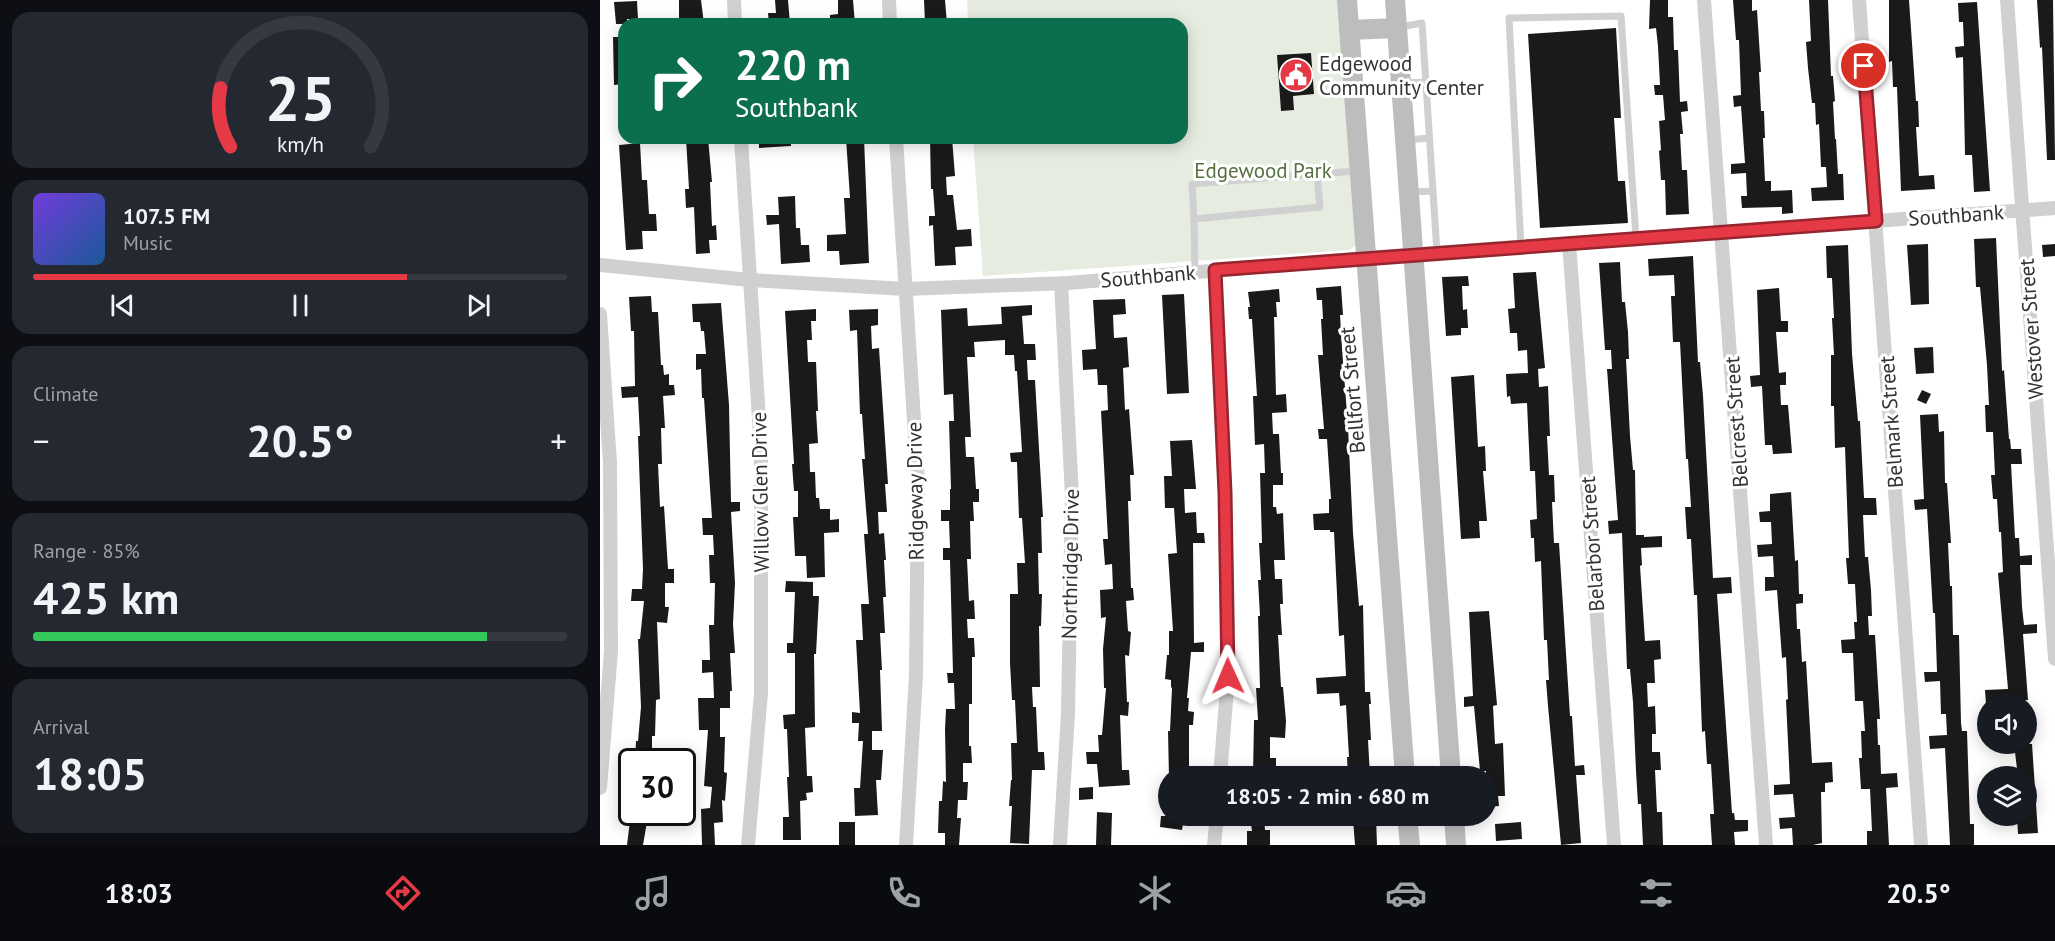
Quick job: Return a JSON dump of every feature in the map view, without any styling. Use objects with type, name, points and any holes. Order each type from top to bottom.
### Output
[{"type":"main road","name":"Bellfort Street","points":[[1347,0],[1404,766]]},
{"type":"main road","points":[[1395,0],[1450,766]]},
{"type":"main road","points":[[1349,30],[1397,28]]},
{"type":"main road","points":[[1408,826],[1410,845]]},
{"type":"main road","points":[[1455,826],[1456,845]]},
{"type":"street","points":[[734,0],[735,18]]},
{"type":"street","points":[[889,0],[890,18]]},
{"type":"street","name":"Belcrest Street","points":[[1704,0],[1766,845]]},
{"type":"street","name":"Belmark Street","points":[[1859,0],[1922,845]]},
{"type":"street","name":"Westover Street","points":[[2007,0],[2055,659]]},
{"type":"street","name":"Willow Glen Drive","points":[[741,144],[762,450],[761,693],[748,845]]},
{"type":"street","name":"Ridgeway Drive","points":[[896,144],[918,483],[916,675],[906,845]]},
{"type":"street","name":"Southbank","points":[[600,265],[750,280],[906,289],[1061,283],[1365,258],[2055,208]]},
{"type":"street","name":"Belarbor Street","points":[[1569,243],[1614,845]]},
{"type":"street","points":[[1215,270],[1225,493],[1228,676],[1221,766]]},
{"type":"street","name":"Northridge Drive","points":[[1060,845],[1068,713],[1072,496],[1061,283]]},
{"type":"street","points":[[600,315],[610,463],[611,651],[600,788]]},
{"type":"street","points":[[1214,845],[1215,826]]},
{"type":"lane","points":[[1521,247],[1509,18],[1621,16],[1636,238]]},
{"type":"lane","points":[[1397,28],[1422,23],[1437,253]]},
{"type":"lane","points":[[1401,84],[1426,82]]},
{"type":"lane","points":[[1405,140],[1429,138]]},
{"type":"lane","points":[[1195,273],[1192,184],[1360,171]]},
{"type":"lane","points":[[1194,219],[1320,207],[1317,174]]},
{"type":"lane","points":[[1409,192],[1433,191]]},
{"type":"green space","name":"Edgewood Park","points":[[967,0],[1339,0],[1356,245],[1349,250],[983,276],[973,144],[1188,144],[1188,18],[968,18]]},
{"type":"building","points":[[679,0],[701,0],[703,18],[679,18]]},
{"type":"building","points":[[775,0],[788,0],[790,18],[768,18],[768,13],[776,13]]},
{"type":"building","points":[[838,0],[853,0],[854,18],[830,18],[830,15],[838,14]]},
{"type":"building","points":[[924,0],[945,0],[946,18],[925,18]]},
{"type":"building","points":[[1650,0],[1668,0],[1668,17],[1673,17],[1674,50],[1678,50],[1680,102],[1687,101],[1688,111],[1681,112],[1683,134],[1680,134],[1682,170],[1687,170],[1689,214],[1666,215],[1665,180],[1661,180],[1659,151],[1661,150],[1659,121],[1665,120],[1663,95],[1655,95],[1654,85],[1660,85],[1658,46],[1656,28],[1649,29]]},
{"type":"building","points":[[1733,0],[1752,0],[1752,11],[1757,10],[1761,111],[1764,111],[1765,181],[1771,181],[1771,191],[1792,190],[1793,213],[1782,214],[1782,207],[1742,208],[1741,196],[1747,196],[1746,173],[1731,174],[1731,164],[1745,163],[1741,106],[1734,107],[1733,96],[1741,95],[1739,40],[1736,40]]},
{"type":"building","points":[[1809,0],[1828,0],[1831,76],[1833,76],[1835,101],[1833,102],[1835,139],[1838,174],[1843,174],[1844,200],[1812,201],[1811,188],[1827,187],[1826,167],[1821,167],[1819,124],[1816,125],[1815,103],[1812,103],[1808,68],[1806,42],[1811,41]]},
{"type":"building","points":[[1889,0],[1909,0],[1916,101],[1918,101],[1919,127],[1916,127],[1919,176],[1934,175],[1935,189],[1901,191],[1897,87],[1893,87],[1892,61],[1889,62]]},
{"type":"building","points":[[2037,0],[2053,0],[2055,160],[2047,160],[2042,47],[2040,48]]},
{"type":"building","points":[[637,1],[638,18],[618,18],[618,24],[616,24],[614,2]]},
{"type":"building","points":[[1977,2],[1990,191],[1974,192],[1972,155],[1965,155],[1963,57],[1956,58],[1955,47],[1964,46],[1963,22],[1959,22],[1958,3]]},
{"type":"building","points":[[1616,28],[1621,118],[1614,118],[1618,181],[1625,181],[1628,223],[1540,228],[1528,34]]},
{"type":"building","points":[[613,37],[618,37],[618,85],[614,85]]},
{"type":"building","name":"Edgewood Community Center","points":[[1311,53],[1314,94],[1293,96],[1294,110],[1281,111],[1277,55]]},
{"type":"building","points":[[640,144],[642,180],[647,180],[649,214],[656,214],[657,231],[642,231],[643,249],[626,250],[619,145]]},
{"type":"building","points":[[686,144],[709,144],[712,182],[710,182],[712,226],[716,225],[717,240],[709,240],[710,253],[696,254],[694,207],[686,208],[685,189],[689,189]]},
{"type":"building","points":[[759,144],[791,144],[791,146],[759,148]]},
{"type":"building","points":[[846,144],[864,144],[869,263],[840,265],[839,251],[827,251],[827,235],[846,234],[844,198],[850,198]]},
{"type":"building","points":[[930,144],[952,144],[955,176],[946,177],[947,195],[953,195],[957,230],[971,229],[972,246],[955,247],[956,265],[935,266],[933,225],[929,226],[929,216],[935,216],[933,189],[931,189]]},
{"type":"building","points":[[795,196],[796,228],[800,228],[801,245],[809,245],[810,262],[781,264],[779,224],[767,225],[766,215],[779,215],[778,197]]},
{"type":"building","points":[[1996,238],[2002,371],[2004,370],[2009,439],[2011,449],[2021,449],[2022,464],[2011,464],[2015,538],[2019,538],[2020,556],[2032,555],[2032,565],[2020,565],[2024,625],[2037,624],[2037,633],[2023,634],[2028,694],[1985,694],[1985,690],[2008,689],[1998,573],[2003,572],[2001,532],[1999,532],[1997,499],[1993,499],[1991,475],[1995,475],[1993,432],[1986,432],[1985,405],[1989,405],[1987,365],[1980,287],[1976,287],[1974,239]]},
{"type":"building","points":[[1928,244],[1929,304],[1911,305],[1907,245]]},
{"type":"building","points":[[2055,244],[2055,256],[2043,257],[2042,245]]},
{"type":"building","points":[[1848,245],[1852,354],[1858,421],[1860,421],[1864,498],[1876,498],[1877,515],[1863,515],[1865,557],[1868,557],[1871,590],[1872,616],[1868,616],[1869,635],[1875,635],[1880,719],[1877,719],[1878,745],[1880,745],[1881,774],[1897,773],[1898,787],[1886,788],[1889,845],[1867,845],[1867,831],[1872,831],[1870,789],[1861,789],[1859,758],[1862,758],[1861,731],[1865,731],[1863,701],[1855,701],[1853,653],[1842,653],[1841,640],[1855,639],[1854,622],[1857,622],[1855,584],[1848,584],[1846,558],[1849,558],[1845,447],[1835,448],[1834,406],[1831,406],[1831,355],[1834,355],[1832,318],[1834,318],[1832,278],[1827,278],[1826,246]]},
{"type":"building","points":[[1693,256],[1713,578],[1731,577],[1732,593],[1717,594],[1732,813],[1734,813],[1735,820],[1748,820],[1748,831],[1734,832],[1735,845],[1712,845],[1710,814],[1714,814],[1711,764],[1707,764],[1705,731],[1702,732],[1697,595],[1694,595],[1691,539],[1687,539],[1685,507],[1691,507],[1680,342],[1673,342],[1671,296],[1675,296],[1674,275],[1649,276],[1648,259]]},
{"type":"building","points":[[1620,262],[1622,302],[1625,302],[1628,332],[1629,359],[1626,359],[1630,436],[1633,470],[1635,470],[1636,535],[1662,536],[1662,547],[1641,548],[1642,565],[1640,566],[1645,641],[1660,640],[1661,659],[1654,660],[1655,683],[1647,683],[1648,707],[1655,706],[1656,734],[1652,734],[1652,752],[1660,752],[1661,770],[1655,770],[1657,812],[1662,812],[1663,845],[1643,845],[1641,804],[1638,804],[1630,669],[1627,669],[1622,533],[1609,534],[1608,521],[1618,520],[1607,369],[1612,369],[1611,350],[1605,350],[1599,263]]},
{"type":"building","points":[[1536,272],[1545,368],[1538,369],[1539,387],[1548,386],[1549,475],[1554,475],[1555,502],[1552,502],[1554,543],[1559,543],[1570,716],[1572,716],[1575,766],[1584,765],[1585,775],[1576,775],[1581,843],[1561,845],[1546,680],[1549,680],[1547,640],[1544,640],[1541,561],[1535,562],[1534,538],[1531,538],[1530,520],[1537,519],[1535,471],[1530,471],[1527,403],[1511,404],[1510,396],[1507,397],[1506,374],[1528,373],[1527,350],[1518,351],[1517,333],[1510,333],[1508,309],[1515,308],[1513,273]]},
{"type":"building","points":[[1468,276],[1469,286],[1462,286],[1463,310],[1467,309],[1468,328],[1461,328],[1461,335],[1446,336],[1442,277]]},
{"type":"building","points":[[1341,286],[1343,315],[1340,315],[1353,533],[1359,606],[1363,605],[1365,692],[1370,692],[1371,704],[1369,704],[1371,740],[1368,740],[1369,766],[1347,766],[1346,705],[1340,706],[1339,693],[1317,694],[1316,678],[1346,676],[1344,635],[1339,636],[1334,532],[1314,530],[1313,514],[1329,513],[1329,499],[1331,499],[1327,439],[1319,439],[1318,429],[1324,429],[1318,355],[1323,355],[1321,319],[1323,319],[1322,300],[1317,300],[1316,288]]},
{"type":"building","points":[[1779,288],[1781,321],[1788,321],[1788,332],[1776,332],[1779,373],[1786,372],[1786,385],[1780,385],[1781,405],[1788,405],[1792,453],[1773,454],[1772,445],[1765,445],[1762,386],[1751,387],[1750,376],[1760,375],[1757,290]]},
{"type":"building","points":[[1279,289],[1280,302],[1276,302],[1277,317],[1274,317],[1276,395],[1286,394],[1287,412],[1272,413],[1273,434],[1279,434],[1281,473],[1283,473],[1283,485],[1273,485],[1273,507],[1276,507],[1277,514],[1283,513],[1285,560],[1274,560],[1275,579],[1282,579],[1283,604],[1280,604],[1282,635],[1278,635],[1281,687],[1283,687],[1286,721],[1285,738],[1270,737],[1270,758],[1276,758],[1276,766],[1253,766],[1254,720],[1258,720],[1256,688],[1260,688],[1258,580],[1261,580],[1259,543],[1262,543],[1260,473],[1265,473],[1264,444],[1255,445],[1253,396],[1257,396],[1248,292]]},
{"type":"building","points":[[1184,294],[1189,393],[1167,394],[1162,295]]},
{"type":"building","points":[[651,296],[652,312],[658,312],[661,365],[663,365],[664,375],[669,374],[669,385],[674,385],[675,395],[663,396],[665,428],[661,428],[662,464],[658,464],[660,507],[664,506],[668,569],[674,569],[674,583],[665,583],[665,607],[669,607],[667,623],[657,622],[660,699],[656,700],[655,736],[652,736],[652,748],[636,748],[641,707],[638,639],[640,639],[644,601],[631,601],[632,589],[642,589],[643,569],[638,397],[622,398],[621,387],[635,386],[634,331],[631,331],[629,297]]},
{"type":"building","points":[[1125,299],[1126,314],[1113,315],[1114,338],[1127,337],[1129,367],[1123,368],[1125,410],[1129,409],[1134,475],[1130,475],[1131,501],[1128,501],[1131,588],[1133,588],[1134,600],[1126,601],[1128,631],[1131,632],[1129,656],[1125,655],[1127,702],[1129,702],[1128,716],[1120,715],[1122,770],[1129,770],[1130,785],[1099,787],[1097,764],[1087,764],[1086,752],[1099,752],[1098,735],[1102,735],[1106,688],[1104,688],[1103,649],[1106,617],[1101,618],[1100,590],[1113,589],[1112,564],[1105,565],[1103,539],[1108,539],[1101,411],[1108,410],[1107,385],[1098,385],[1097,369],[1083,370],[1082,350],[1096,349],[1093,300]]},
{"type":"building","points":[[721,303],[729,405],[731,502],[740,502],[740,511],[731,512],[735,583],[733,624],[735,653],[730,653],[732,691],[730,691],[730,708],[720,708],[720,737],[725,737],[724,772],[727,773],[725,801],[722,800],[723,822],[714,823],[715,845],[702,845],[701,809],[710,808],[712,787],[704,786],[708,730],[699,730],[698,698],[714,698],[713,672],[702,673],[702,660],[710,660],[709,625],[714,625],[715,583],[710,583],[709,555],[714,555],[713,535],[703,535],[702,518],[712,518],[701,369],[696,370],[696,354],[706,354],[704,331],[701,331],[700,322],[693,322],[692,304]]},
{"type":"building","points":[[1032,305],[1032,315],[1022,316],[1024,344],[1035,344],[1036,360],[1027,360],[1028,380],[1035,380],[1043,517],[1041,517],[1042,553],[1038,553],[1039,594],[1042,594],[1041,626],[1039,626],[1040,687],[1032,687],[1033,707],[1036,707],[1038,752],[1044,752],[1045,770],[1032,770],[1029,844],[1010,843],[1011,743],[1017,743],[1010,663],[1010,594],[1018,594],[1017,563],[1025,563],[1022,518],[1019,518],[1017,462],[1011,462],[1010,453],[1022,452],[1017,371],[1015,371],[1014,355],[1005,355],[1005,340],[974,342],[975,357],[967,357],[971,437],[965,437],[966,457],[974,457],[976,489],[979,489],[979,502],[973,502],[974,521],[970,521],[971,559],[967,559],[969,601],[974,600],[975,619],[967,619],[968,638],[974,638],[975,657],[972,657],[972,704],[969,704],[969,746],[971,746],[972,763],[963,763],[963,782],[968,782],[967,800],[958,800],[957,818],[961,818],[959,845],[945,845],[945,833],[938,833],[939,801],[942,801],[943,781],[946,782],[946,709],[955,709],[954,683],[948,683],[947,673],[953,673],[950,560],[943,560],[943,548],[950,548],[949,521],[941,521],[941,510],[950,510],[949,421],[954,421],[953,394],[944,395],[941,310],[967,308],[968,326],[1002,324],[1001,307]]},
{"type":"building","points":[[816,309],[816,321],[811,321],[812,340],[807,340],[808,362],[816,362],[818,411],[816,411],[818,443],[809,444],[810,472],[815,472],[816,498],[819,498],[820,509],[830,509],[830,520],[839,519],[839,532],[824,533],[825,577],[807,578],[806,556],[795,556],[793,517],[798,517],[798,491],[794,491],[792,464],[794,464],[785,311]]},
{"type":"building","points":[[878,309],[878,325],[871,326],[872,349],[879,348],[888,484],[885,484],[887,512],[878,512],[879,534],[884,533],[886,560],[884,560],[886,597],[883,597],[885,633],[880,633],[882,731],[872,731],[872,750],[883,750],[881,780],[876,780],[878,815],[855,816],[854,788],[860,788],[863,741],[858,741],[859,723],[852,723],[852,712],[860,713],[856,640],[863,640],[861,604],[869,604],[864,534],[868,534],[862,459],[865,459],[862,414],[860,414],[857,330],[850,331],[849,310]]},
{"type":"building","points":[[1933,347],[1934,373],[1916,374],[1914,348]]},
{"type":"building","points":[[1474,375],[1478,447],[1485,446],[1486,471],[1483,471],[1487,521],[1479,521],[1480,538],[1461,539],[1451,377]]},
{"type":"building","points":[[1922,390],[1931,394],[1926,404],[1917,400]]},
{"type":"building","points":[[1938,414],[1939,432],[1944,431],[1945,483],[1947,483],[1951,543],[1948,543],[1953,635],[1959,635],[1961,723],[1962,731],[1967,731],[1970,824],[1974,824],[1974,845],[1950,845],[1945,748],[1930,749],[1929,736],[1947,735],[1946,714],[1941,714],[1940,681],[1925,682],[1924,672],[1937,672],[1935,613],[1933,613],[1927,509],[1915,510],[1914,500],[1924,499],[1920,415]]},
{"type":"building","points":[[1192,440],[1196,489],[1184,489],[1185,513],[1196,512],[1197,533],[1204,533],[1205,543],[1193,543],[1194,643],[1204,642],[1204,652],[1191,652],[1187,698],[1189,698],[1188,711],[1194,712],[1193,725],[1189,725],[1189,766],[1169,766],[1168,731],[1170,731],[1172,688],[1171,680],[1165,679],[1167,655],[1169,655],[1169,631],[1173,631],[1168,554],[1177,553],[1174,508],[1165,508],[1164,476],[1172,476],[1170,441]]},
{"type":"building","points":[[1791,492],[1795,561],[1798,560],[1799,594],[1803,594],[1803,603],[1796,604],[1797,629],[1800,629],[1802,662],[1806,661],[1812,763],[1832,762],[1833,782],[1825,783],[1825,792],[1821,792],[1822,843],[1813,845],[1793,845],[1792,828],[1780,829],[1779,818],[1795,817],[1793,794],[1774,795],[1774,785],[1790,784],[1786,657],[1782,658],[1777,590],[1765,591],[1765,577],[1774,577],[1773,556],[1758,557],[1757,545],[1772,544],[1771,522],[1760,522],[1759,512],[1770,511],[1770,494]]},
{"type":"building","points":[[786,581],[813,582],[813,596],[819,596],[816,654],[814,654],[815,727],[805,728],[807,776],[812,776],[813,792],[806,793],[807,800],[800,801],[801,840],[783,840],[783,817],[789,817],[787,777],[789,777],[787,729],[784,729],[783,715],[795,714],[795,653],[787,653],[787,643],[793,643],[795,592],[785,592]]},
{"type":"building","points":[[1489,611],[1497,705],[1493,706],[1495,744],[1503,743],[1505,796],[1498,796],[1499,806],[1497,806],[1497,766],[1480,766],[1474,706],[1464,707],[1464,697],[1473,696],[1469,612]]},
{"type":"building","points":[[2015,754],[2033,754],[2033,766],[2017,766]]},
{"type":"building","points":[[1093,787],[1093,799],[1079,800],[1079,788]]},
{"type":"building","points":[[1097,812],[1112,813],[1111,845],[1096,845]]},
{"type":"building","points":[[2037,818],[2038,833],[2018,834],[2018,826],[2037,826]]},
{"type":"building","points":[[839,822],[855,822],[855,845],[839,845]]},
{"type":"building","points":[[1521,822],[1522,839],[1496,841],[1497,824]]},
{"type":"building","points":[[629,826],[646,826],[643,845],[627,845]]},
{"type":"building","points":[[1160,826],[1183,826],[1182,830]]},
{"type":"building","points":[[1251,826],[1265,826],[1265,830],[1270,830],[1270,845],[1247,845],[1247,831],[1252,831]]},
{"type":"building","points":[[1354,826],[1376,826],[1377,845],[1355,845]]},
{"type":"place","name":"Edgewood Community Center","points":[[1296,75]]},
{"type":"route","points":[[1228,676],[1225,493],[1215,270],[1876,221],[1864,66]]}]
